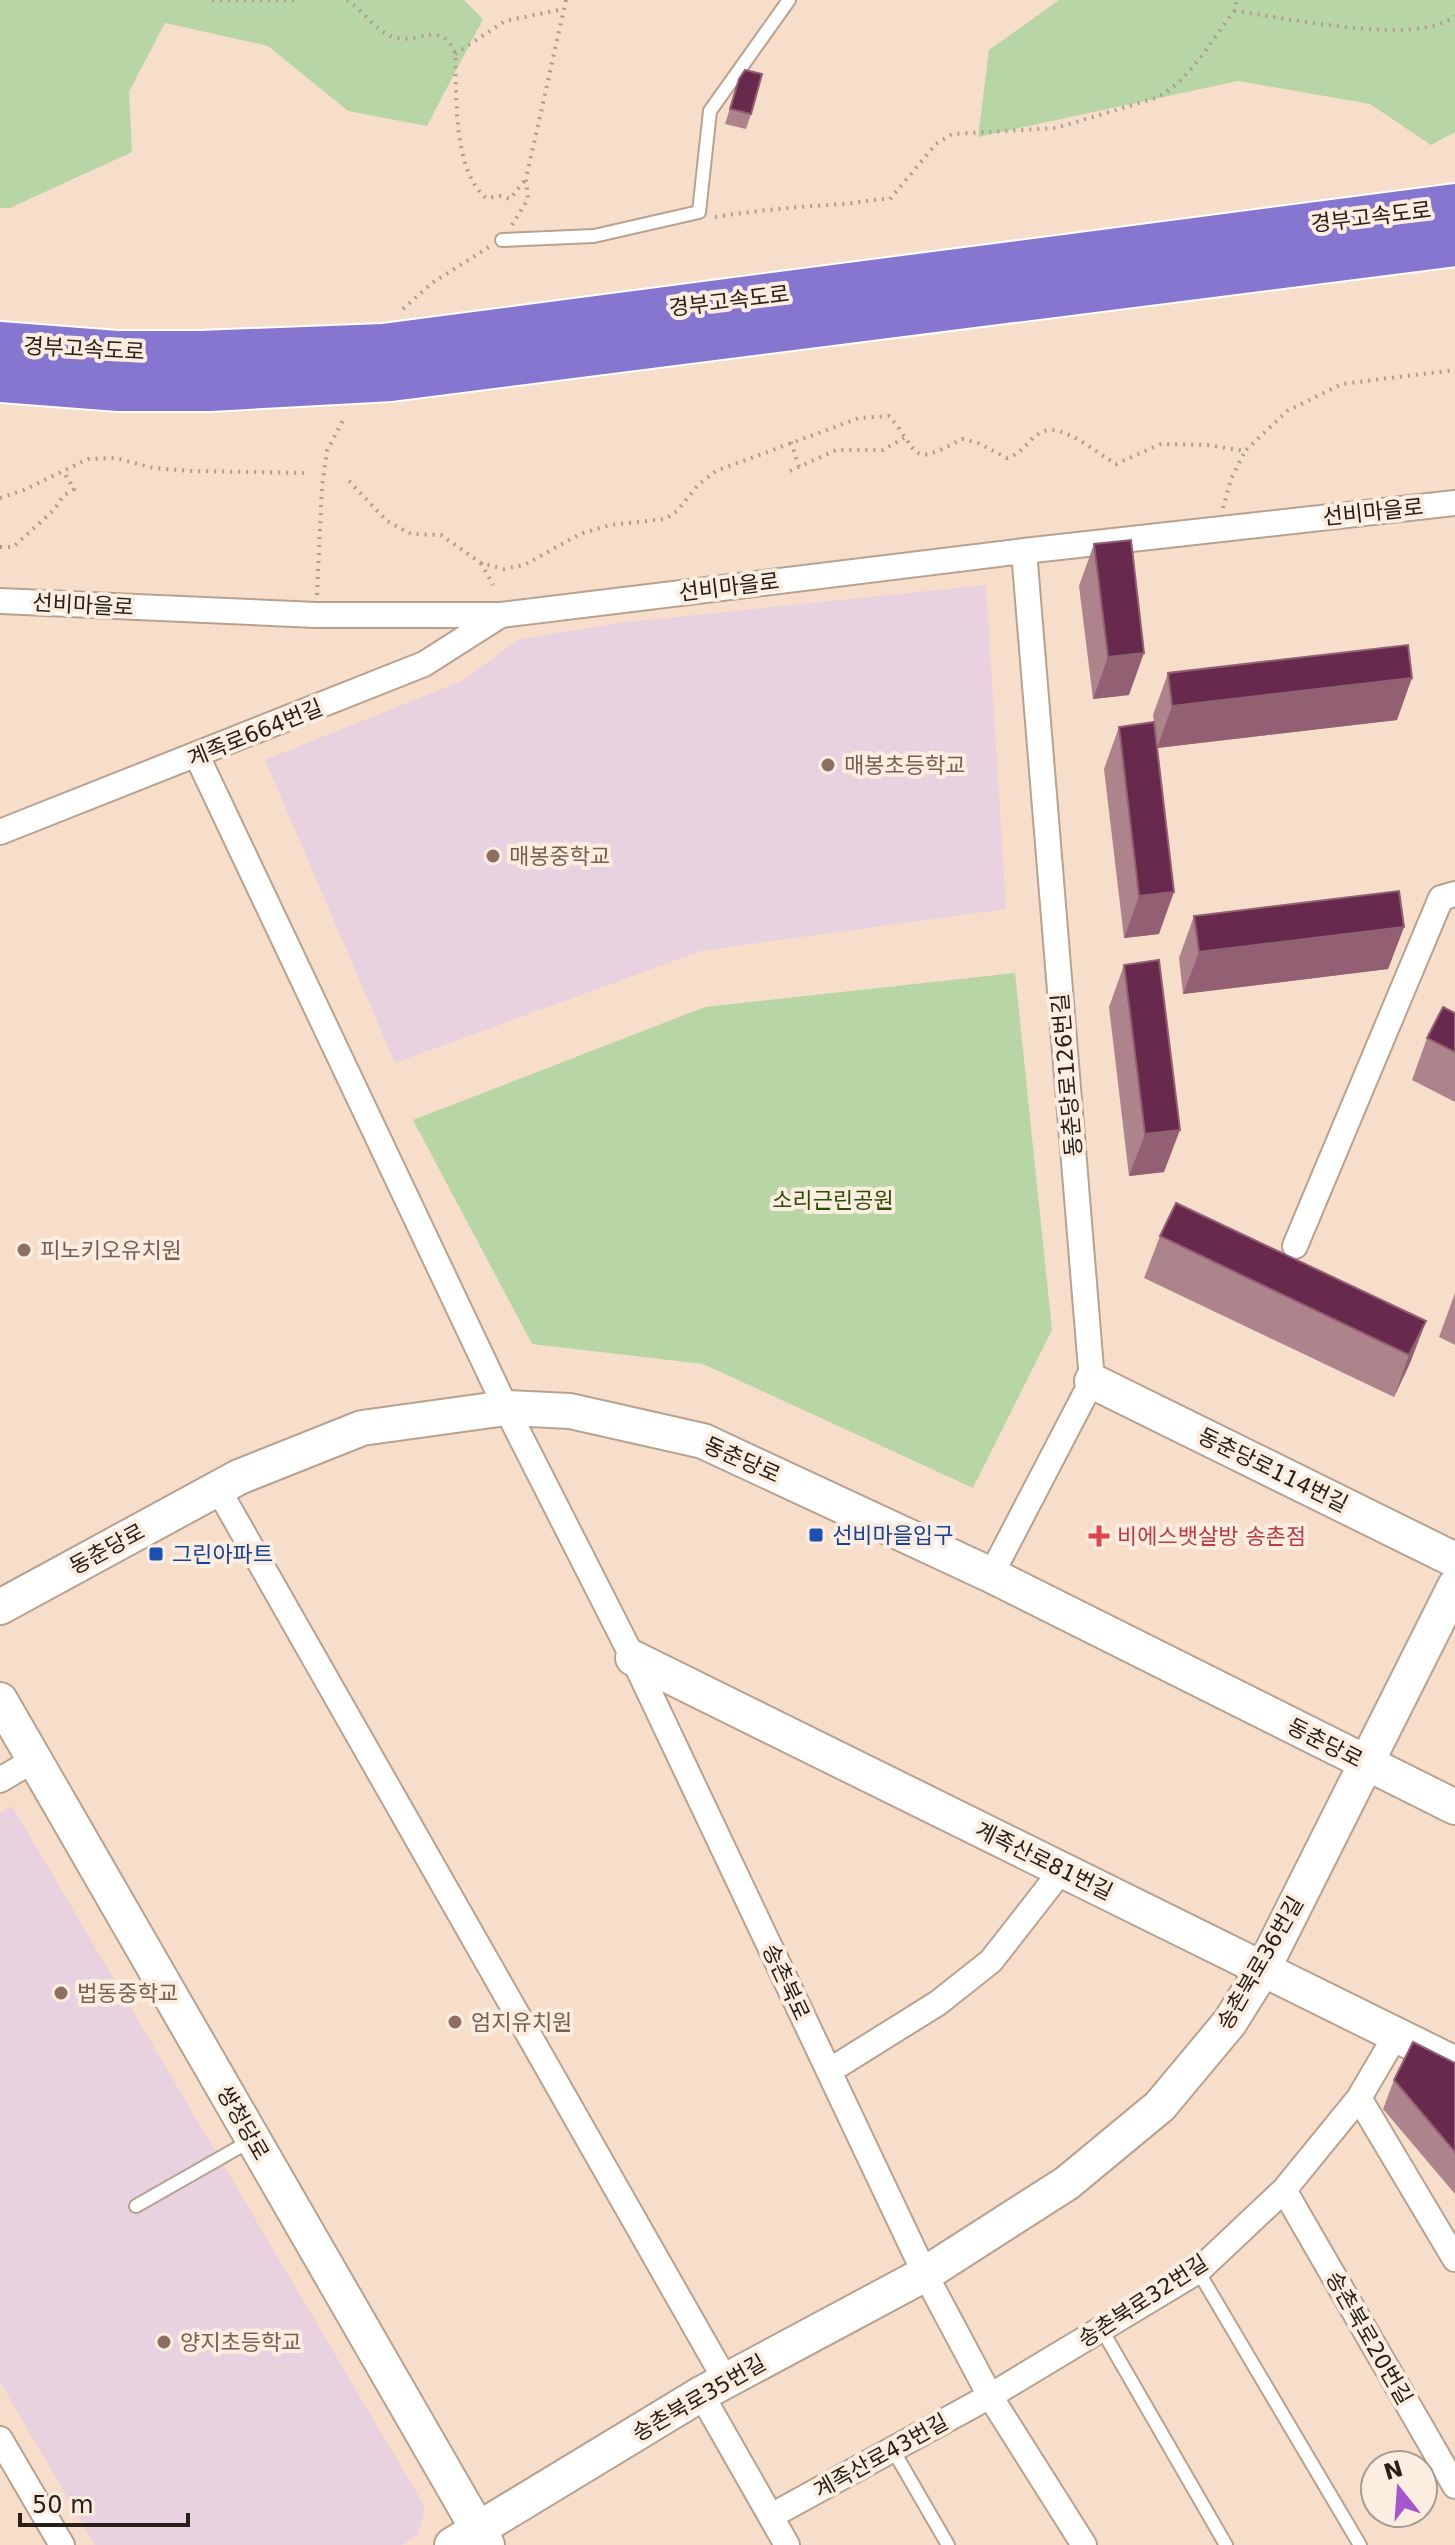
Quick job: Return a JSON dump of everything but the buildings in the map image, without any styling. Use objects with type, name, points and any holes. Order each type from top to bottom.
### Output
[{"type":"highway","name":"경부고속도로","points":[[0,344],[117,353],[383,346],[1455,206]]},
{"type":"highway","name":"경부고속도로","points":[[0,380],[119,389],[210,389],[391,379],[1455,244]]},
{"type":"main road","name":"동춘당로114번길","points":[[1092,1381],[1455,1560]]},
{"type":"main road","name":"동춘당로","points":[[0,1607],[239,1477],[362,1428],[506,1408],[570,1411],[703,1441],[991,1575],[1455,1807]]},
{"type":"main road","points":[[1367,1764],[1455,1586]]},
{"type":"main road","name":"계족산로81번길","points":[[633,1658],[1455,2064]]},
{"type":"main road","name":"쌍청당로","points":[[0,1700],[253,2139],[472,2540]]},
{"type":"main road","name":"송촌북로36번길","points":[[925,2274],[1067,2183],[1160,2106],[1230,2022],[1263,1969],[1367,1764]]},
{"type":"main road","name":"송촌북로35번길","points":[[472,2540],[714,2387],[925,2274]]},
{"type":"street","name":"선비마을로","points":[[0,601],[316,615],[501,615],[1024,551],[1455,503]]},
{"type":"street","name":"동춘당로126번길","points":[[1024,551],[1092,1381]]},
{"type":"street","name":"계족로664번길","points":[[0,832],[424,664],[501,615]]},
{"type":"street","name":"송촌북로","points":[[197,756],[506,1408],[633,1658],[925,2274],[990,2396],[1084,2545]]},
{"type":"street","points":[[1295,1246],[1441,898],[1455,894]]},
{"type":"street","points":[[991,1575],[1092,1381]]},
{"type":"street","points":[[218,1489],[714,2387],[787,2545]]},
{"type":"street","points":[[0,1780],[34,1760]]},
{"type":"street","points":[[829,2071],[938,2003],[991,1961],[1062,1870]]},
{"type":"street","name":"송촌북로32번길","points":[[990,2396],[1198,2271],[1284,2190],[1359,2098],[1396,2035]]},
{"type":"street","points":[[1359,2098],[1455,2259]]},
{"type":"street","name":"송촌북로20번길","points":[[1284,2190],[1455,2486]]},
{"type":"street","name":"계족산로43번길","points":[[771,2516],[990,2396]]},
{"type":"street","points":[[0,2439],[62,2545]]},
{"type":"lane","points":[[502,240],[594,236],[699,212],[710,111],[789,0]]},
{"type":"lane","points":[[136,2206],[253,2139]]},
{"type":"lane","points":[[1198,2271],[1360,2545]]},
{"type":"lane","points":[[1102,2330],[1226,2545]]},
{"type":"lane","points":[[893,2450],[948,2545]]},
{"type":"path","points":[[212,0],[299,0]]},
{"type":"path","points":[[347,0],[391,37],[403,39],[436,34],[451,42],[455,54],[460,143],[473,188],[486,198],[500,196],[510,199],[526,179]]},
{"type":"path","points":[[400,312],[432,283],[502,240],[528,199],[526,179],[566,0]]},
{"type":"path","points":[[699,212],[709,218],[785,207],[890,199],[936,144],[952,134],[1056,128],[1156,98],[1182,79],[1234,11],[1237,0]]},
{"type":"path","points":[[455,54],[505,21],[563,9]]},
{"type":"path","points":[[1234,11],[1384,31],[1428,28],[1455,16]]},
{"type":"path","points":[[1221,512],[1231,479],[1245,451],[1287,411],[1310,397],[1342,384],[1455,370]]},
{"type":"path","points":[[349,481],[387,521],[411,534],[441,535],[481,563],[504,569],[524,565],[580,534],[610,525],[665,519],[716,471],[859,418],[889,416],[900,428],[908,445],[916,452],[932,455],[962,439],[978,443],[1007,458],[1022,452],[1044,431],[1056,429],[1116,464],[1161,444],[1208,445],[1245,451]]},
{"type":"path","points":[[316,615],[322,486],[327,451],[344,418]]},
{"type":"path","points":[[790,471],[836,450],[883,450],[904,438]]},
{"type":"path","points":[[791,442],[799,467]]},
{"type":"path","points":[[0,498],[24,490],[88,459],[115,458],[154,468],[190,471],[309,473]]},
{"type":"path","points":[[0,547],[13,547],[54,510],[63,496],[74,489],[63,471]]},
{"type":"path","points":[[481,563],[493,585]]},
{"type":"shaded area","points":[[986,585],[1006,909],[701,951],[395,1063],[265,760],[462,681],[519,639],[627,622]]},
{"type":"shaded area","name":"양지초등학교","points":[[12,1806],[425,2507],[418,2535],[401,2545],[95,2545],[0,2382],[0,1813]]},
{"type":"green space","points":[[0,0],[464,0],[483,19],[427,126],[348,111],[268,46],[165,23],[129,92],[132,152],[10,208],[0,208]]},
{"type":"green space","points":[[1059,0],[1455,0],[1455,132],[1431,145],[1370,104],[1238,81],[978,137],[989,50]]},
{"type":"green space","name":"소리근린공원","points":[[1015,973],[1052,1330],[973,1488],[703,1364],[532,1344],[413,1120],[705,1007]]},
{"type":"place","name":"매봉초등학교","points":[[828,765]]},
{"type":"place","name":"매봉중학교","points":[[493,856]]},
{"type":"place","name":"피노키오유치원","points":[[24,1250]]},
{"type":"place","name":"선비마을입구","points":[[816,1535]]},
{"type":"place","name":"비에스뱃살방 송촌점","points":[[1099,1536]]},
{"type":"place","name":"그린아파트","points":[[156,1554]]},
{"type":"place","name":"법동중학교","points":[[61,1993]]},
{"type":"place","name":"엄지유치원","points":[[455,2022]]},
{"type":"place","name":"양지초등학교","points":[[164,2342]]}]
